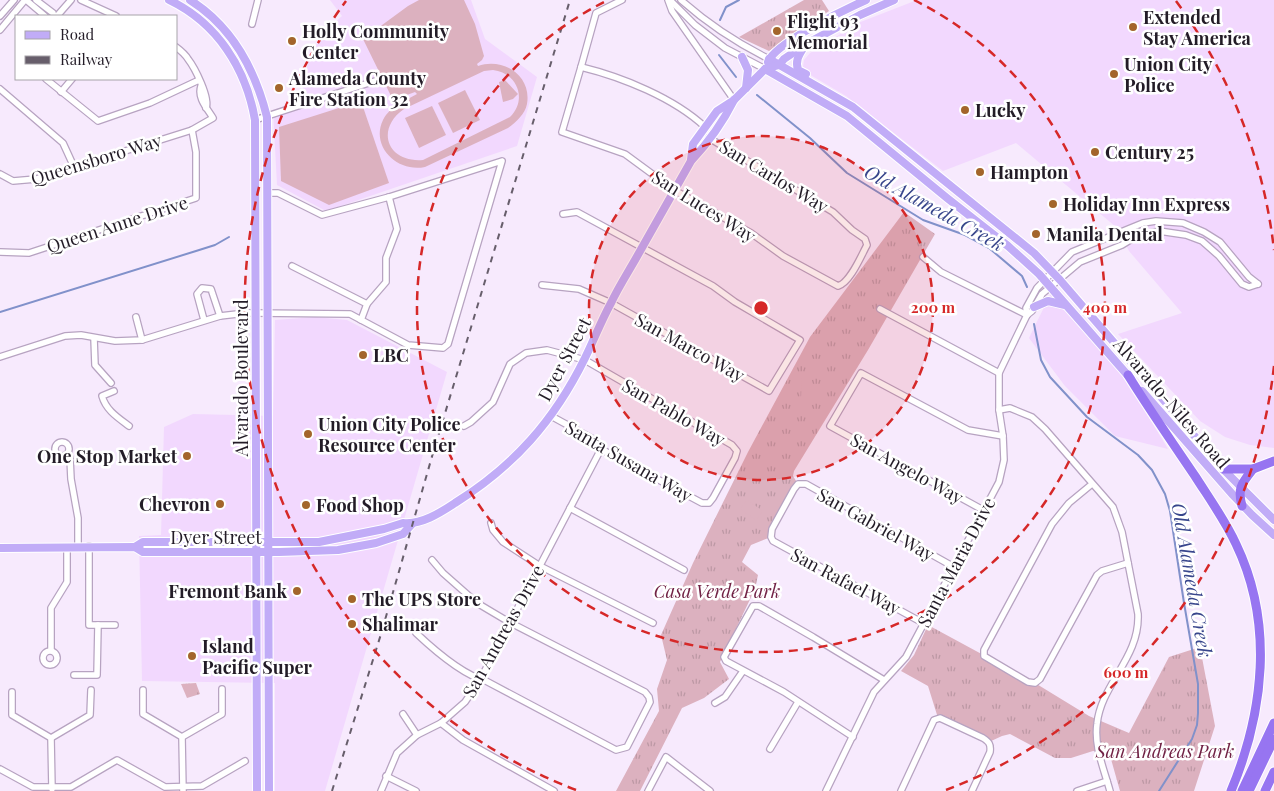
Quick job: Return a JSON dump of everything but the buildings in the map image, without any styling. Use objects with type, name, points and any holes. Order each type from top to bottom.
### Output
[{"type":"highway","points":[[1128,375],[1224,522],[1242,558],[1251,584],[1259,625],[1260,682],[1256,710],[1248,742],[1231,791]]},
{"type":"highway","points":[[1223,469],[1253,469],[1274,461]]},
{"type":"highway","points":[[1242,506],[1239,495],[1240,487],[1253,469]]},
{"type":"highway","points":[[1242,791],[1274,723]]},
{"type":"highway","points":[[1249,791],[1274,738]]},
{"type":"highway","points":[[1265,791],[1274,772]]},
{"type":"main road","name":"Alvarado Boulevard","points":[[169,0],[189,11],[205,24],[228,52],[240,69],[247,85],[255,120],[257,791]]},
{"type":"main road","name":"Alvarado Boulevard","points":[[190,0],[211,16],[238,45],[255,76],[267,117],[269,791]]},
{"type":"main road","name":"Dyer Street","points":[[691,161],[693,144],[717,111],[734,100],[765,69],[769,59],[808,30],[847,8],[866,0]]},
{"type":"main road","name":"Dyer Street","points":[[765,69],[779,65],[806,44],[860,15],[894,0]]},
{"type":"main road","points":[[806,44],[797,60],[798,70],[824,85],[831,93]]},
{"type":"main road","points":[[742,57],[748,70],[746,88]]},
{"type":"main road","name":"Alvarado-Niles Road","points":[[769,59],[853,107],[1034,253],[1060,280],[1223,469],[1274,520]]},
{"type":"main road","name":"Alvarado-Niles Road","points":[[765,69],[847,116],[1030,264],[1242,506],[1274,534]]},
{"type":"main road","name":"Dyer Street","points":[[0,548],[135,547],[143,552],[338,550],[376,543],[403,534],[412,524],[445,510],[496,475],[539,433],[551,416],[585,360],[611,302],[674,190],[691,161],[726,116],[734,100]]},
{"type":"main road","points":[[1034,307],[1048,300],[1066,305]]},
{"type":"main road","name":"Dyer Street","points":[[135,547],[143,542],[329,541],[403,523],[412,524]]},
{"type":"main road","points":[[148,552],[154,547],[177,547],[184,541]]},
{"type":"street","points":[[0,16],[14,0]]},
{"type":"street","points":[[0,30],[26,0],[44,15]]},
{"type":"street","points":[[36,0],[54,15]]},
{"type":"street","points":[[56,15],[71,0]]},
{"type":"street","points":[[81,0],[114,15]]},
{"type":"street","points":[[252,24],[258,0]]},
{"type":"street","points":[[581,67],[596,13],[622,0]]},
{"type":"street","points":[[669,0],[695,25],[725,48],[765,69]]},
{"type":"street","points":[[669,0],[672,11],[734,100]]},
{"type":"street","points":[[681,0],[702,18],[735,41],[769,59]]},
{"type":"street","points":[[47,80],[98,121],[200,83],[188,58],[178,49]]},
{"type":"street","name":"San Carlos Way","points":[[581,67],[624,81],[666,100],[705,127]]},
{"type":"street","name":"San Luces Way","points":[[581,67],[562,132],[626,154],[674,190],[751,234],[783,256],[838,286],[843,285]]},
{"type":"street","points":[[61,92],[71,80]]},
{"type":"street","points":[[255,120],[378,80]]},
{"type":"street","name":"Queensboro Way","points":[[0,174],[13,182],[36,179],[192,130],[213,118],[206,108],[208,103],[200,83]]},
{"type":"street","points":[[0,89],[63,143],[74,167]]},
{"type":"street","name":"Queen Anne Drive","points":[[0,252],[29,252],[196,198],[196,152],[192,130]]},
{"type":"street","name":"San Carlos Way","points":[[709,138],[833,212],[852,230],[865,239],[867,245],[843,285]]},
{"type":"street","points":[[0,357],[65,336],[81,335],[115,341],[142,340],[220,316],[256,313],[350,314],[408,345],[443,348],[448,344],[502,161],[322,215],[278,193],[267,193]]},
{"type":"street","points":[[361,320],[367,304],[386,282],[386,258],[397,229],[389,196]]},
{"type":"street","points":[[563,214],[577,212],[642,247]]},
{"type":"street","name":"Santa Maria Drive","points":[[826,791],[874,692],[906,657],[999,482],[1004,460],[1004,436],[999,410],[999,373],[1027,315],[1042,294],[1080,262],[1122,245],[1135,237],[1159,231],[1186,235],[1202,241],[1219,256],[1242,284],[1249,287],[1258,284],[1249,277],[1212,236],[1194,226],[1170,221],[1142,223],[1072,252],[1037,288],[1026,308],[1027,315]]},
{"type":"street","name":"San Marco Way","points":[[542,285],[579,289],[611,302],[770,391],[800,340],[735,302],[713,286],[642,247]]},
{"type":"street","points":[[923,257],[941,272],[1027,315]]},
{"type":"street","points":[[292,266],[367,304]]},
{"type":"street","points":[[204,320],[197,294],[202,288],[211,289],[220,316]]},
{"type":"street","points":[[880,309],[999,373]]},
{"type":"street","points":[[136,317],[142,340]]},
{"type":"street","points":[[94,338],[95,365],[111,384]]},
{"type":"street","name":"San Pablo Way","points":[[464,426],[493,402],[510,364],[526,353],[548,350],[585,360],[732,445],[736,451],[735,458],[714,498],[709,503]]},
{"type":"street","name":"San Angelo Way","points":[[983,510],[830,426],[861,374],[968,430],[1004,436]]},
{"type":"street","points":[[114,391],[102,396],[103,400],[110,411],[128,426]]},
{"type":"street","points":[[999,410],[1010,408],[1032,417],[1045,429],[1113,507],[1122,532],[1139,625],[1130,654],[1105,699],[1097,722],[1097,747],[1110,791]]},
{"type":"street","name":"Santa Susana Way","points":[[551,416],[594,440],[601,449],[702,503],[709,503]]},
{"type":"street","name":"San Andreas Drive","points":[[381,791],[397,753],[417,735],[441,723],[465,702],[480,680],[601,449]]},
{"type":"street","points":[[68,454],[78,518],[78,546]]},
{"type":"street","name":"San Gabriel Way","points":[[771,537],[772,529],[794,489],[798,484],[806,484],[954,567]]},
{"type":"street","points":[[1092,484],[1069,503],[1052,524],[984,650],[984,656],[1028,682],[1035,683],[1040,679],[1097,575],[1102,571],[1128,563]]},
{"type":"street","points":[[570,508],[684,570]]},
{"type":"street","points":[[491,523],[493,530],[503,542],[540,566],[653,623]]},
{"type":"street","name":"San Rafael Way","points":[[771,537],[773,541],[923,622]]},
{"type":"street","points":[[89,546],[89,626],[115,625]]},
{"type":"street","points":[[51,650],[51,608],[66,582],[66,547]]},
{"type":"street","points":[[416,633],[451,663],[480,680],[616,750],[627,746],[650,702],[645,692],[509,622],[477,603],[443,573],[432,560]]},
{"type":"street","points":[[852,737],[784,692],[726,661],[724,657],[753,606],[759,606],[884,680]]},
{"type":"street","points":[[74,675],[98,675],[98,625]]},
{"type":"street","points":[[715,703],[725,697],[743,671]]},
{"type":"street","points":[[182,737],[222,714],[222,689]]},
{"type":"street","points":[[51,738],[90,715],[90,690]]},
{"type":"street","points":[[143,690],[143,714],[182,737]]},
{"type":"street","points":[[12,692],[12,715],[51,738]]},
{"type":"street","points":[[770,749],[798,702]]},
{"type":"street","points":[[403,714],[417,735]]},
{"type":"street","points":[[901,791],[934,720],[938,718],[983,738],[991,746],[972,791]]},
{"type":"street","points":[[441,723],[463,740],[554,791]]},
{"type":"street","points":[[182,737],[183,789]]},
{"type":"street","points":[[51,738],[52,789]]},
{"type":"street","points":[[648,791],[666,757],[710,791]]},
{"type":"street","points":[[0,768],[33,787],[52,789],[71,787],[117,760],[165,787],[183,789],[202,786],[245,761]]},
{"type":"street","points":[[386,776],[416,791]]},
{"type":"street","points":[[1077,791],[1107,781]]},
{"type":"shaded area","points":[[330,0],[471,0],[485,39],[537,77],[517,146],[326,211],[277,185],[273,110],[300,101],[309,57],[324,32],[342,16]]},
{"type":"shaded area","points":[[917,0],[1274,0],[1274,448],[1250,445],[1225,437],[1200,421],[1118,334],[1182,313],[1129,251],[1116,227],[1016,143],[943,171],[846,96],[807,73],[803,67],[804,60],[810,53],[858,23]]},
{"type":"shaded area","points":[[1052,291],[1114,364],[1168,449],[1115,436],[1065,386],[1029,338]]},
{"type":"shaded area","points":[[315,317],[347,320],[447,372],[325,791],[275,791],[275,683],[142,681],[139,536],[161,535],[164,427],[193,414],[273,416],[275,320]]},
{"type":"green space","points":[[419,0],[464,0],[475,24],[484,56],[477,64],[478,66],[496,64],[505,66],[520,77],[525,85],[527,94],[527,104],[524,111],[508,128],[425,167],[415,168],[396,162],[389,156],[380,140],[380,130],[383,120],[390,111],[398,104],[417,94],[415,92],[396,99],[392,98],[363,39]],"holes":[[[493,70],[501,72],[514,81],[519,95],[515,110],[510,117],[423,160],[401,156],[389,143],[390,126],[395,117],[404,109],[484,71]]]},
{"type":"green space","points":[[804,0],[822,0],[829,11],[769,51],[739,37]]},
{"type":"green space","points":[[505,80],[518,94],[513,99],[503,102],[499,82]]},
{"type":"green space","points":[[465,90],[480,120],[453,133],[438,103]]},
{"type":"green space","points":[[361,101],[389,183],[329,205],[281,181],[279,127]]},
{"type":"green space","points":[[432,106],[446,135],[419,148],[405,118]]},
{"type":"green space","name":"Casa Verde Park","points":[[904,212],[935,234],[868,350],[794,471],[793,476],[798,484],[771,537],[751,545],[742,562],[758,575],[755,589],[720,662],[729,679],[704,698],[682,708],[640,791],[616,791],[659,711],[657,689],[667,660],[661,635],[693,563],[748,452],[810,337]]},
{"type":"green space","points":[[802,376],[811,376],[811,385],[819,385],[819,398],[801,398]]},
{"type":"green space","points":[[747,500],[763,511],[756,520],[740,509]]},
{"type":"green space","name":"San Andreas Park","points":[[928,625],[1035,683],[1089,716],[1129,733],[1169,657],[1200,647],[1215,726],[1194,791],[1120,791],[1109,752],[1093,751],[1071,758],[1055,758],[1010,734],[989,742],[938,718],[928,686],[901,671],[914,655]]},
{"type":"green space","points":[[196,683],[200,694],[187,698],[181,684]]},
{"type":"waterway","name":"Old Alameda Creek","points":[[720,20],[726,7],[739,0]]},
{"type":"waterway","name":"Old Alameda Creek","points":[[719,55],[736,77]]},
{"type":"waterway","name":"Old Alameda Creek","points":[[757,95],[810,138],[847,173],[923,220],[965,235],[989,248],[1022,276],[1027,287]]},
{"type":"waterway","points":[[0,312],[215,245],[229,237]]},
{"type":"waterway","name":"Old Alameda Creek","points":[[1034,324],[1041,360],[1050,377],[1087,417],[1138,455],[1152,470],[1165,494],[1170,511],[1198,684],[1198,713],[1197,725],[1192,739],[1159,791]]},
{"type":"railway","points":[[332,791],[381,634],[433,453],[570,0]]},
{"type":"place","name":"Extended Stay America","points":[[1133,27]]},
{"type":"place","name":"Flight 93 Memorial","points":[[777,31]]},
{"type":"place","name":"Holly Community Center","points":[[292,41]]},
{"type":"place","name":"Union City Police","points":[[1114,74]]},
{"type":"place","name":"Alameda County Fire Station 32","points":[[279,88]]},
{"type":"place","name":"Lucky","points":[[965,110]]},
{"type":"place","name":"Century 25","points":[[1095,152]]},
{"type":"place","name":"Hampton","points":[[980,172]]},
{"type":"place","name":"Holiday Inn Express","points":[[1053,204]]},
{"type":"place","name":"Manila Dental","points":[[1036,234]]},
{"type":"place","name":"LBC","points":[[363,355]]},
{"type":"place","name":"Union City Police Resource Center","points":[[308,434]]},
{"type":"place","name":"One Stop Market","points":[[187,456]]},
{"type":"place","name":"Chevron","points":[[220,504]]},
{"type":"place","name":"Food Shop","points":[[306,505]]},
{"type":"place","name":"Fremont Bank","points":[[297,591]]},
{"type":"place","name":"The UPS Store","points":[[352,599]]},
{"type":"place","name":"Shalimar","points":[[352,624]]},
{"type":"place","name":"Island Pacific Super","points":[[192,656]]}]
